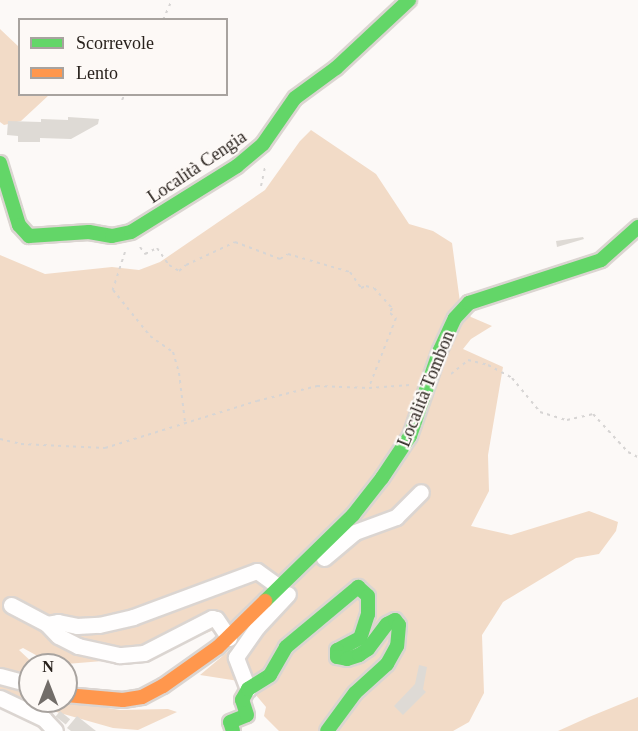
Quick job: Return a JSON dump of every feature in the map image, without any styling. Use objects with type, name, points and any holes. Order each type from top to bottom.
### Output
[{"type":"street","name":"Località Cengia","points":[[0,163],[20,225],[29,236],[89,232],[112,236],[131,232],[237,166],[263,144],[295,98],[336,68],[409,0]]},
{"type":"street","name":"Località Tombon","points":[[78,696],[123,700],[142,697],[184,673],[229,638],[354,514],[382,478],[410,436],[440,350],[455,318],[469,303],[601,260],[638,227]]},
{"type":"street","points":[[248,690],[236,657],[268,614],[346,538],[368,525],[396,517],[421,492]]},
{"type":"street","points":[[47,624],[58,622],[77,626],[99,625],[133,617],[257,571],[279,587]]},
{"type":"street","points":[[233,731],[230,722],[248,715],[242,700],[248,690],[270,675],[286,647],[353,589],[362,589],[369,602],[362,635],[352,644],[337,650],[337,657],[347,659],[359,655],[368,649],[387,624],[395,620],[399,625],[397,646],[387,664],[355,693],[327,731]]},
{"type":"street","points":[[11,605],[47,624],[58,636],[78,646],[119,655],[144,653],[212,618],[216,619],[229,638]]},
{"type":"street","points":[[0,676],[18,681]]},
{"type":"street","points":[[0,698],[44,719],[54,731]]},
{"type":"path","points":[[164,18],[172,0]]},
{"type":"path","points":[[122,100],[124,96]]},
{"type":"path","points":[[131,232],[145,254],[156,248],[169,265],[179,271],[186,264],[235,242],[280,259],[288,254],[350,272],[362,288],[366,286],[374,288],[392,308],[390,313],[396,318],[369,388]]},
{"type":"path","points":[[131,232],[113,290],[150,336],[173,352],[179,373],[185,423]]},
{"type":"path","points":[[450,375],[468,360],[488,365],[512,378],[540,412],[567,420],[592,414],[628,452],[638,457]]},
{"type":"path","points":[[0,440],[21,444],[105,448],[317,386],[369,388],[430,383]]},
{"type":"shaded area","points":[[0,29],[18,46],[18,96],[48,96],[21,121],[4,125],[0,122]]},
{"type":"shaded area","points":[[311,130],[376,174],[409,224],[433,231],[452,243],[460,302],[471,317],[492,326],[471,339],[463,349],[503,367],[488,455],[489,491],[471,526],[511,535],[589,511],[618,522],[616,531],[599,554],[576,558],[503,602],[482,635],[484,693],[469,722],[453,731],[279,731],[264,716],[266,707],[245,682],[200,675],[268,618],[231,623],[189,640],[115,660],[78,663],[78,653],[32,653],[23,648],[19,650],[22,653],[18,653],[18,701],[0,696],[0,255],[45,274],[112,267],[139,270],[160,262],[265,190],[300,141]]},
{"type":"shaded area","points":[[638,697],[638,731],[558,731],[589,717]]},
{"type":"shaded area","points":[[78,703],[120,710],[168,709],[177,712],[138,730],[113,728],[60,713],[78,713]]},
{"type":"building","points":[[68,117],[99,119],[98,124],[71,139],[40,138],[40,142],[18,142],[18,136],[7,135],[8,121],[41,122],[41,119],[68,120]]},
{"type":"building","points":[[583,237],[584,239],[557,247],[556,241]]},
{"type":"building","points":[[419,665],[427,667],[423,689],[426,692],[403,715],[394,706],[415,684]]},
{"type":"building","points":[[58,713],[62,713],[70,719],[66,725],[56,716]]},
{"type":"building","points":[[77,716],[96,731],[71,731],[67,728]]},
{"type":"traffic: fast","points":[[0,163],[19,225],[29,236],[89,232],[112,236],[131,232],[237,166],[263,144],[295,98],[336,68],[409,0]]},
{"type":"traffic: fast","points":[[265,601],[353,515],[382,478],[410,436],[440,350],[455,318],[469,303],[601,260],[638,227]]},
{"type":"traffic: fast","points":[[233,731],[230,722],[247,715],[242,700],[248,689],[270,675],[286,647],[358,587],[368,596],[368,614],[360,638],[337,650],[337,657],[347,659],[359,655],[368,649],[387,624],[395,620],[399,625],[397,646],[387,664],[355,693],[327,731]]},
{"type":"traffic: slow","points":[[78,696],[123,700],[142,697],[163,686],[218,647],[265,601]]}]
